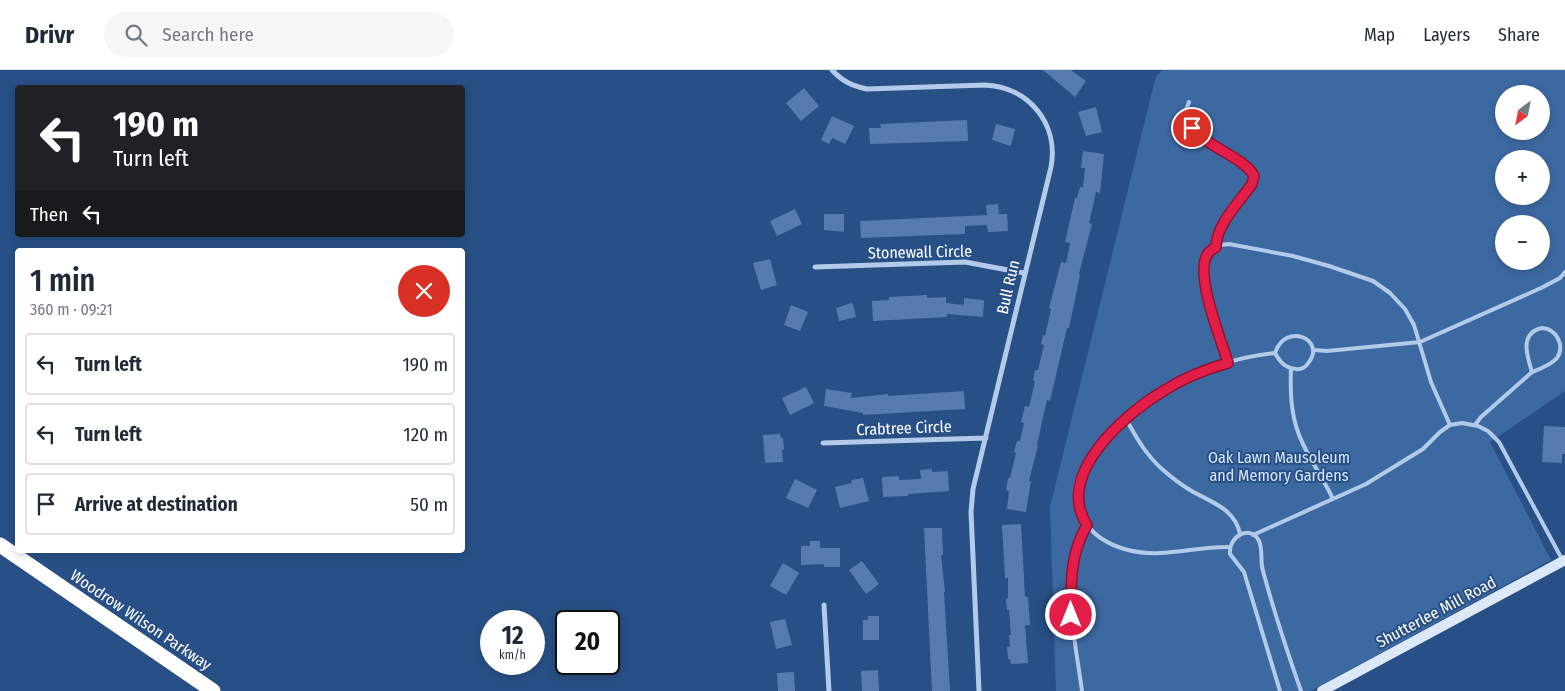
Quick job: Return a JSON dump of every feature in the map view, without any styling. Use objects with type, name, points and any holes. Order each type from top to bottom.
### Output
[{"type":"highway","name":"Woodrow Wilson Parkway","points":[[0,545],[213,691]]},
{"type":"street","name":"Bull Run","points":[[832,70],[845,82],[859,87],[875,89],[991,85],[1014,92],[1032,104],[1044,119],[1052,140],[1052,156],[973,489],[971,506],[979,691]]},
{"type":"street","name":"Stonewall Circle","points":[[815,267],[965,262],[1024,273]]},
{"type":"street","name":"Crabtree Circle","points":[[823,443],[986,438]]},
{"type":"street","name":"Shutterlee Mill Road","points":[[1322,691],[1564,561]]},
{"type":"street","points":[[824,605],[829,691]]},
{"type":"lane","points":[[1189,102],[1186,118],[1198,136],[1238,161],[1250,170],[1254,176],[1252,184],[1220,229],[1216,247]]},
{"type":"lane","points":[[1228,363],[1205,280],[1204,265],[1207,256],[1216,247],[1229,244],[1293,256],[1329,266],[1373,281],[1390,293],[1401,304],[1411,319],[1432,382],[1450,426]]},
{"type":"lane","points":[[1314,350],[1327,351],[1420,342],[1541,288],[1560,278],[1565,272]]},
{"type":"lane","points":[[1475,425],[1532,372],[1553,362],[1559,356],[1561,349],[1560,341],[1551,330],[1538,329],[1532,332],[1527,339],[1526,352],[1532,372]]},
{"type":"lane","points":[[1295,335],[1303,337],[1311,343],[1314,350],[1307,366],[1299,370],[1287,368],[1280,362],[1275,353],[1278,344],[1287,337],[1295,335]]},
{"type":"lane","points":[[1230,547],[1157,554],[1121,548],[1104,540],[1087,525],[1078,502],[1078,490],[1090,460],[1100,447],[1126,419],[1150,399],[1174,384],[1206,370],[1228,363],[1275,353]]},
{"type":"lane","points":[[1291,368],[1291,404],[1295,422],[1303,445],[1333,499]]},
{"type":"lane","points":[[1126,419],[1140,443],[1160,468],[1184,487],[1214,502],[1228,512],[1237,523],[1240,534]]},
{"type":"lane","points":[[1253,535],[1350,492],[1403,463],[1423,449],[1440,432],[1460,423],[1475,425],[1488,431],[1499,442],[1564,561]]},
{"type":"lane","points":[[1082,691],[1071,615],[1071,578],[1076,548],[1087,525]]},
{"type":"lane","points":[[1280,691],[1244,572],[1231,555],[1230,547],[1233,540],[1240,534],[1249,533],[1260,542],[1261,566],[1278,625],[1301,691]]},
{"type":"green space","name":"Oak Lawn Mausoleum and Memory Gardens","points":[[1163,70],[1565,70],[1565,391],[1490,442],[1551,560],[1311,691],[1056,691],[1050,507],[1156,76]]},
{"type":"building","points":[[1043,70],[1071,70],[1086,81],[1075,97]]},
{"type":"building","points":[[804,88],[819,106],[801,121],[786,103]]},
{"type":"building","points":[[1096,107],[1102,132],[1086,136],[1078,112]]},
{"type":"building","points":[[832,116],[854,126],[845,144],[832,138],[829,144],[821,140]]},
{"type":"building","points":[[967,120],[968,141],[870,144],[869,128],[881,128],[880,124]]},
{"type":"building","points":[[996,124],[1015,129],[1011,146],[992,140]]},
{"type":"building","points":[[1083,151],[1104,154],[1100,193],[1096,192],[1089,223],[1092,224],[1079,274],[1069,328],[1067,328],[1050,401],[1047,400],[1029,481],[1031,481],[1026,512],[1007,509],[1009,491],[1006,490],[1016,453],[1014,452],[1017,441],[1020,441],[1024,423],[1021,422],[1025,406],[1029,407],[1035,381],[1033,381],[1035,370],[1038,370],[1044,345],[1041,344],[1043,335],[1045,336],[1051,309],[1049,308],[1061,262],[1066,263],[1070,243],[1065,242],[1075,198],[1077,198],[1080,187],[1083,187],[1085,168],[1081,168]]},
{"type":"building","points":[[998,204],[999,214],[1007,214],[1008,231],[988,232],[987,225],[965,226],[965,234],[861,238],[860,221],[987,215],[986,205]]},
{"type":"building","points":[[795,209],[802,224],[777,236],[770,221]]},
{"type":"building","points":[[824,214],[844,214],[844,232],[824,230]]},
{"type":"building","points":[[770,259],[777,285],[761,290],[753,263]]},
{"type":"building","points":[[927,295],[927,298],[946,297],[946,303],[964,305],[964,298],[984,300],[983,317],[947,314],[947,317],[873,321],[872,301],[889,300],[889,297]]},
{"type":"building","points":[[853,304],[856,317],[839,321],[836,308]]},
{"type":"building","points":[[791,305],[808,312],[800,331],[784,325]]},
{"type":"building","points":[[806,387],[814,403],[790,415],[782,398]]},
{"type":"building","points":[[826,389],[852,393],[851,398],[888,394],[888,396],[964,391],[965,409],[863,415],[863,413],[824,406]]},
{"type":"building","points":[[1544,426],[1565,427],[1565,454],[1562,454],[1562,463],[1542,462]]},
{"type":"building","points":[[780,434],[781,438],[783,438],[783,462],[765,463],[763,435]]},
{"type":"building","points":[[932,469],[932,472],[948,471],[949,491],[883,497],[882,477],[899,476],[899,480],[921,479],[920,470]]},
{"type":"building","points":[[863,478],[869,501],[840,508],[835,487],[852,483],[851,480]]},
{"type":"building","points":[[795,479],[817,490],[808,508],[786,498]]},
{"type":"building","points":[[1021,524],[1025,597],[1028,597],[1030,625],[1025,625],[1028,663],[1011,664],[1010,659],[1008,659],[1007,647],[1010,647],[1009,635],[1011,635],[1006,599],[1008,598],[1008,578],[1005,578],[1002,525]]},
{"type":"building","points":[[924,528],[942,528],[943,555],[941,555],[945,592],[950,691],[932,691]]},
{"type":"building","points":[[810,541],[820,541],[820,548],[840,548],[840,567],[824,567],[824,564],[801,565],[801,546],[810,546]]},
{"type":"building","points":[[862,561],[879,584],[866,594],[849,570]]},
{"type":"building","points":[[783,563],[799,573],[786,595],[770,586]]},
{"type":"building","points":[[868,616],[879,616],[879,640],[863,640],[863,620],[868,620]]},
{"type":"building","points":[[785,619],[792,645],[776,649],[770,622]]},
{"type":"building","points":[[878,670],[879,691],[862,691],[861,671]]},
{"type":"building","points":[[794,672],[795,691],[778,691],[777,673]]},
{"type":"route","points":[[1071,615],[1072,565],[1078,542],[1087,525],[1079,507],[1078,490],[1090,460],[1114,430],[1150,399],[1187,378],[1228,363],[1206,290],[1204,265],[1207,256],[1216,247],[1216,239],[1221,227],[1252,184],[1254,176],[1250,170],[1230,155],[1203,140],[1192,128]]}]
